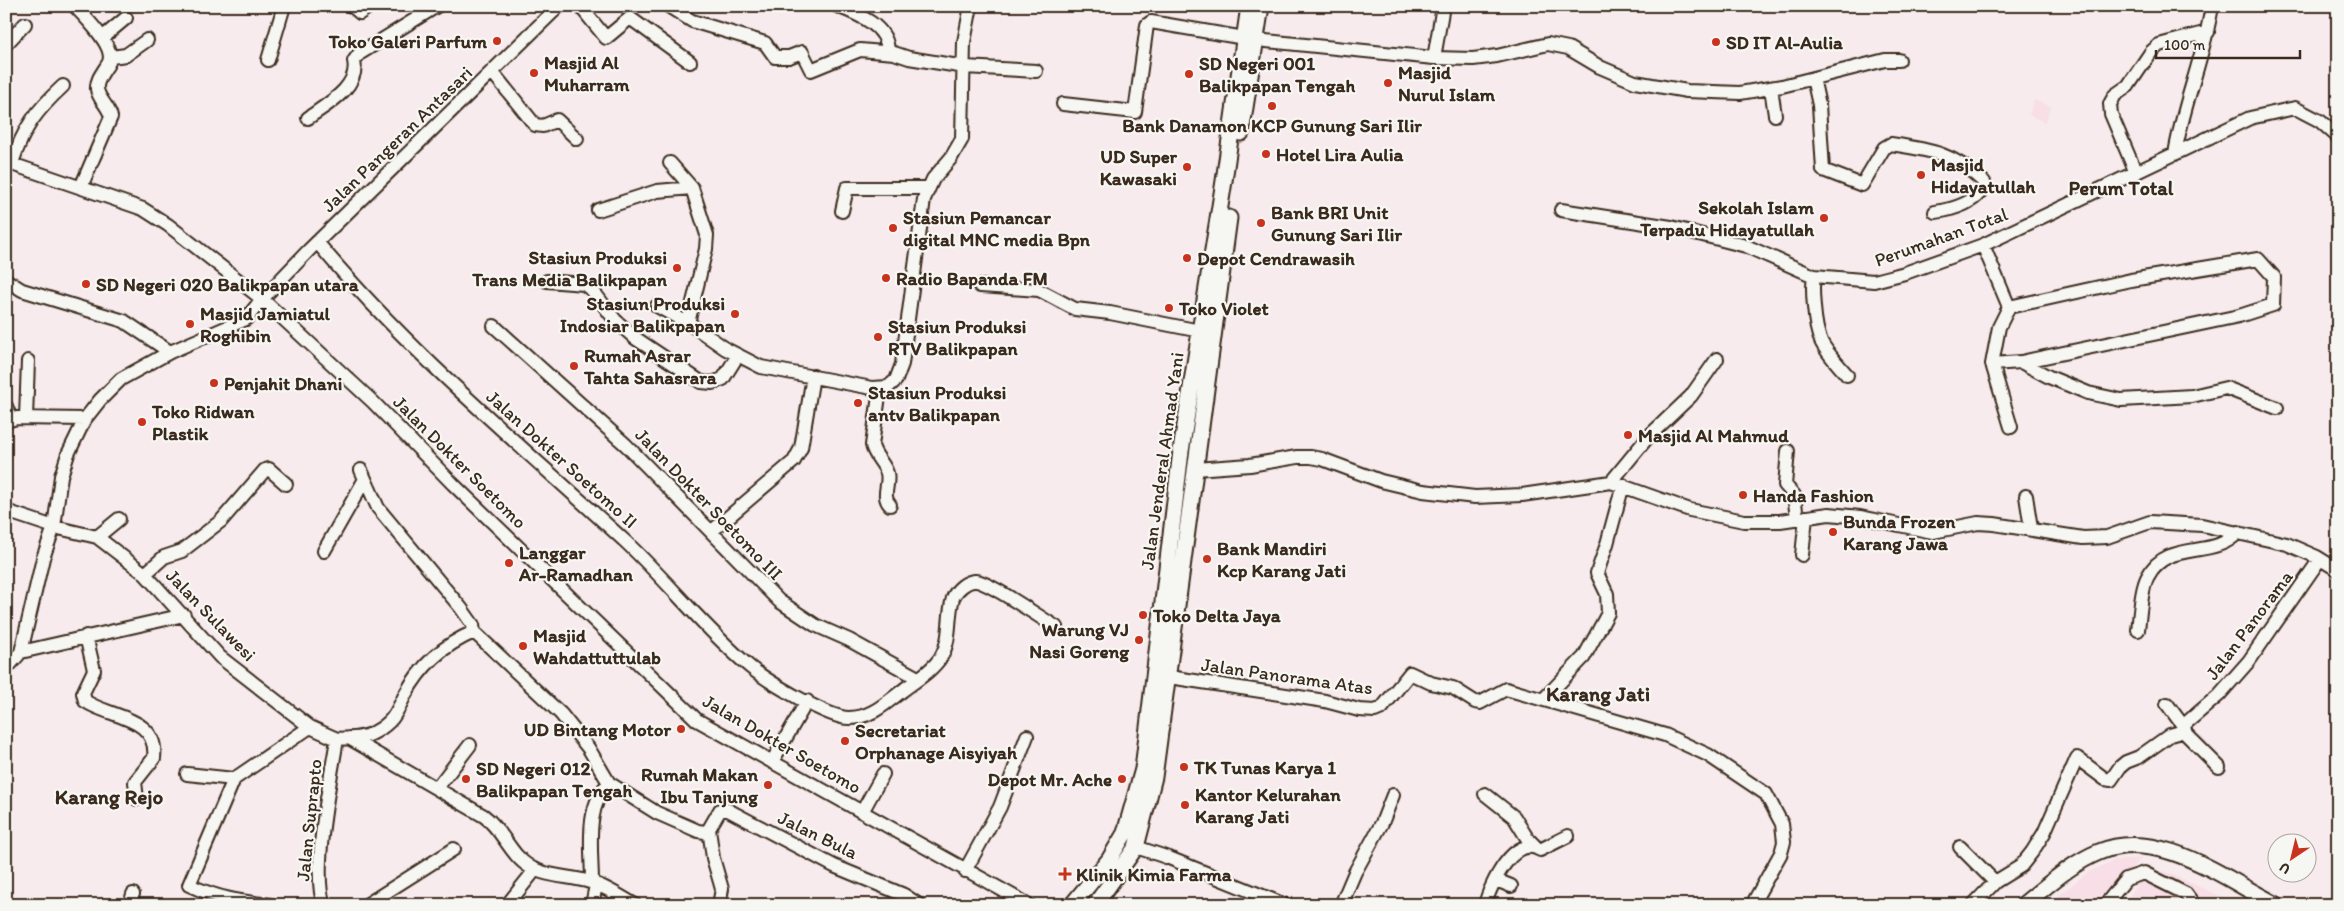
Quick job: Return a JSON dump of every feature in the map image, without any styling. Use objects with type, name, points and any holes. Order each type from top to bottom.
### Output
[{"type":"main road","name":"Jalan Jenderal Ahmad Yani","points":[[1095,905],[1136,847],[1154,777],[1169,677],[1234,180],[1250,39],[1249,6]]},
{"type":"main road","name":"Jalan Jenderal Ahmad Yani","points":[[1072,905],[1109,860],[1124,833],[1143,769],[1181,451],[1224,181],[1250,39],[1261,6]]},
{"type":"main road","points":[[2023,905],[2080,861],[2099,852],[2120,846],[2162,849],[2181,855],[2277,905]]},
{"type":"street","points":[[75,6],[102,38],[110,50],[111,57],[96,86],[98,93],[105,101],[111,117],[81,187]]},
{"type":"street","points":[[268,60],[284,6]]},
{"type":"street","points":[[352,6],[360,13],[370,6]]},
{"type":"street","points":[[308,118],[345,88],[353,78],[354,61],[359,54],[437,6]]},
{"type":"street","name":"Jalan Pangeran Antasari","points":[[21,652],[43,558],[54,527],[62,476],[68,454],[85,418],[109,389],[121,379],[170,352],[246,319],[262,299],[317,242],[559,6]]},
{"type":"street","points":[[580,6],[606,38],[630,18],[690,62]]},
{"type":"street","points":[[668,6],[684,17],[702,24],[764,43],[775,57],[789,57],[802,52],[811,70],[860,50],[888,52],[964,68],[1036,71]]},
{"type":"street","points":[[837,6],[870,22],[883,32],[888,42],[888,52]]},
{"type":"street","points":[[657,306],[738,355],[761,366],[880,389],[888,387],[896,380],[902,364],[918,230],[924,199],[941,168],[957,150],[962,139],[964,42],[971,6]]},
{"type":"street","points":[[1434,58],[1443,6]]},
{"type":"street","points":[[2175,154],[2183,114],[2208,32],[2212,6]]},
{"type":"street","points":[[102,38],[126,18]]},
{"type":"street","points":[[1064,104],[1135,112],[1149,23],[1250,39],[1434,58],[1481,58],[1548,44],[1568,48],[1600,67],[1635,82],[1687,91],[1740,93],[1770,88],[1885,60],[1899,60]]},
{"type":"street","points":[[6,44],[25,24]]},
{"type":"street","points":[[2136,173],[2111,114],[2110,104],[2115,95],[2128,86],[2151,52],[2159,45],[2208,32]]},
{"type":"street","points":[[111,57],[126,55],[147,40]]},
{"type":"street","points":[[493,72],[535,125],[543,126],[557,120],[577,139]]},
{"type":"street","points":[[1812,78],[1819,105],[1823,170],[1862,185],[1866,182],[1884,148],[1891,144],[1941,153],[1968,168],[1984,182],[1980,193],[1972,199],[1949,210],[1935,212]]},
{"type":"street","points":[[9,163],[31,118],[63,86]]},
{"type":"street","points":[[1770,88],[1775,115]]},
{"type":"street","name":"Perumahan Total","points":[[1561,210],[1671,227],[1746,246],[1814,276],[1874,281],[1905,273],[1983,245],[2250,118],[2295,108],[2320,121],[2338,137]]},
{"type":"street","points":[[670,162],[692,188],[707,236],[706,249],[688,323]]},
{"type":"street","name":"Jalan Dokter Soetomo","points":[[9,163],[143,209],[168,225],[262,299],[373,402],[453,484],[697,720],[1029,905]]},
{"type":"street","points":[[598,210],[657,191],[692,188]]},
{"type":"street","points":[[842,211],[847,188],[929,188]]},
{"type":"street","name":"Jalan Dokter Soetomo II","points":[[317,242],[380,314],[512,440],[630,546],[749,666],[779,687],[842,718],[863,716],[879,708],[936,664],[949,638],[953,600],[959,589],[968,582],[976,581],[990,587],[1056,627]]},
{"type":"street","points":[[1983,245],[2009,308]]},
{"type":"street","points":[[1992,364],[2022,362],[2239,316],[2273,305],[2274,277],[2258,259],[2131,280],[2009,308],[1999,327],[1992,364],[2012,427]]},
{"type":"street","points":[[1814,276],[1815,328],[1821,344],[1847,375]]},
{"type":"street","points":[[6,280],[22,290],[124,321],[170,352]]},
{"type":"street","points":[[547,281],[584,284],[592,290],[615,320],[635,338],[701,382],[712,383],[723,379],[738,355]]},
{"type":"street","points":[[980,286],[1039,290],[1075,309],[1110,313],[1200,332]]},
{"type":"street","name":"Jalan Dokter Soetomo III","points":[[494,326],[626,444],[779,602],[815,625],[849,640],[918,678]]},
{"type":"street","points":[[1544,699],[1584,658],[1608,613],[1607,594],[1596,572],[1607,544],[1617,483],[1648,437],[1691,396],[1717,359]]},
{"type":"street","points":[[26,418],[28,361]]},
{"type":"street","points":[[2022,362],[2049,377],[2088,393],[2121,400],[2192,396],[2226,388],[2277,408]]},
{"type":"street","points":[[712,531],[794,461],[801,448],[813,376]]},
{"type":"street","points":[[880,389],[872,445],[873,451],[888,474],[885,497],[890,505]]},
{"type":"street","points":[[6,406],[8,420],[26,418],[85,418]]},
{"type":"street","points":[[1788,451],[1785,485],[1794,495],[1802,518],[1802,555]]},
{"type":"street","points":[[1195,468],[1250,466],[1297,457],[1310,457],[1322,459],[1381,482],[1422,491],[1474,497],[1522,495],[1617,483],[1683,507],[1719,517],[1762,522],[1829,514],[1860,517],[1933,532],[1978,523],[2032,528],[2083,538],[2106,537],[2150,522],[2202,525],[2287,544],[2320,559],[2338,570]]},
{"type":"street","points":[[146,574],[164,557],[182,550],[221,521],[266,470],[269,469],[286,484]]},
{"type":"street","points":[[324,551],[363,474],[378,508],[462,608],[473,625],[474,632],[561,714],[588,749],[609,783],[657,813],[698,831],[705,832],[709,829],[713,858],[722,889],[719,905]]},
{"type":"street","points":[[2026,496],[2032,528]]},
{"type":"street","name":"Jalan Sulawesi","points":[[6,511],[54,527],[97,537],[146,574],[220,657],[310,727],[343,739],[437,788],[490,821],[521,860],[535,870],[594,883],[635,905]]},
{"type":"street","points":[[97,537],[119,519]]},
{"type":"street","points":[[2138,630],[2147,577],[2154,566],[2172,554],[2224,544],[2238,532]]},
{"type":"street","name":"Jalan Panorama","points":[[1973,905],[1996,882],[2021,866],[2032,852],[2044,833],[2062,788],[2077,758],[2105,779],[2110,780],[2126,762],[2139,757],[2184,729],[2219,695],[2249,661],[2320,559]]},
{"type":"street","points":[[6,669],[21,652],[184,615]]},
{"type":"street","points":[[343,739],[374,733],[389,722],[398,713],[405,695],[421,670],[437,653],[454,640],[474,632]]},
{"type":"street","points":[[86,636],[94,670],[83,693],[83,699],[94,707],[134,720],[144,729],[153,745],[154,758],[134,782],[137,799]]},
{"type":"street","name":"Jalan Panorama Atas","points":[[1169,677],[1325,701],[1359,710],[1375,711],[1382,708],[1410,672],[1431,683],[1453,688],[1475,702],[1480,703],[1506,690],[1544,699],[1665,735],[1708,755],[1766,794],[1782,824],[1784,842],[1781,853],[1752,905]]},
{"type":"street","points":[[772,762],[807,701]]},
{"type":"street","points":[[2167,704],[2184,729],[2219,767]]},
{"type":"street","points":[[271,905],[237,902],[214,896],[189,885],[234,779],[310,727]]},
{"type":"street","points":[[965,871],[1000,807],[1027,736]]},
{"type":"street","name":"Jalan Suprapto","points":[[324,905],[319,888],[324,816],[343,739]]},
{"type":"street","points":[[437,788],[470,745]]},
{"type":"street","points":[[187,774],[234,779]]},
{"type":"street","points":[[862,812],[883,774]]},
{"type":"street","points":[[592,905],[595,806],[601,792],[609,783]]},
{"type":"street","points":[[1341,905],[1355,872],[1382,823],[1393,794]]},
{"type":"street","points":[[1485,794],[1514,817],[1528,838],[1540,850],[1568,836]]},
{"type":"street","name":"Jalan Bula","points":[[709,829],[720,810],[728,810],[834,866],[904,895],[919,905]]},
{"type":"street","points":[[1136,847],[1169,858],[1285,905]]},
{"type":"street","points":[[1485,905],[1509,856],[1525,847],[1536,847]]},
{"type":"street","points":[[1960,847],[1996,882]]},
{"type":"street","points":[[366,905],[454,849]]},
{"type":"street","points":[[507,905],[535,870]]},
{"type":"street","points":[[2105,905],[2126,878],[2144,873],[2186,894],[2194,905]]},
{"type":"street","points":[[1496,880],[1511,886]]},
{"type":"shaded area","points":[[2034,100],[2051,107],[2045,122],[2029,115]]},
{"type":"shaded area","points":[[2142,858],[2115,884],[2098,905],[2047,905],[2088,872],[2116,860]]},
{"type":"shaded area","points":[[2164,871],[2240,905],[2123,905],[2140,881]]},
{"type":"place","name":"Toko Galeri Parfum","points":[[497,41]]},
{"type":"place","name":"SD IT Al-Aulia","points":[[1716,42]]},
{"type":"place","name":"Masjid Al Muharram","points":[[534,73]]},
{"type":"place","name":"SD Negeri 001 Balikpapan Tengah","points":[[1189,74]]},
{"type":"place","name":"Masjid Nurul Islam","points":[[1388,83]]},
{"type":"place","name":"Bank Danamon KCP Gunung Sari Ilir","points":[[1272,106]]},
{"type":"place","name":"Hotel Lira Aulia","points":[[1266,154]]},
{"type":"place","name":"UD Super Kawasaki","points":[[1187,167]]},
{"type":"place","name":"Masjid Hidayatullah","points":[[1921,175]]},
{"type":"place","name":"Sekolah Islam Terpadu Hidayatullah","points":[[1824,218]]},
{"type":"place","name":"Bank BRI Unit Gunung Sari Ilir","points":[[1261,223]]},
{"type":"place","name":"Stasiun Pemancar digital MNC media Bpn","points":[[893,228]]},
{"type":"place","name":"Depot Cendrawasih","points":[[1187,258]]},
{"type":"place","name":"Stasiun Produksi Trans Media Balikpapan","points":[[677,268]]},
{"type":"place","name":"Radio Bapanda FM","points":[[886,278]]},
{"type":"place","name":"SD Negeri 020 Balikpapan utara","points":[[86,284]]},
{"type":"place","name":"Toko Violet","points":[[1169,308]]},
{"type":"place","name":"Stasiun Produksi Indosiar Balikpapan","points":[[735,314]]},
{"type":"place","name":"Masjid Jamiatul Roghibin","points":[[190,324]]},
{"type":"place","name":"Stasiun Produksi RTV Balikpapan","points":[[878,337]]},
{"type":"place","name":"Rumah Asrar Tahta Sahasrara","points":[[574,366]]},
{"type":"place","name":"Penjahit Dhani","points":[[214,383]]},
{"type":"place","name":"Stasiun Produksi antv Balikpapan","points":[[858,403]]},
{"type":"place","name":"Toko Ridwan Plastik","points":[[142,422]]},
{"type":"place","name":"Masjid Al Mahmud","points":[[1628,435]]},
{"type":"place","name":"Handa Fashion","points":[[1743,495]]},
{"type":"place","name":"Bunda Frozen Karang Jawa","points":[[1833,532]]},
{"type":"place","name":"Bank Mandiri Kcp Karang Jati","points":[[1207,559]]},
{"type":"place","name":"Langgar Ar-Ramadhan","points":[[509,563]]},
{"type":"place","name":"Toko Delta Jaya","points":[[1143,615]]},
{"type":"place","name":"Warung VJ Nasi Goreng","points":[[1139,640]]},
{"type":"place","name":"Masjid Wahdattuttulab","points":[[523,646]]},
{"type":"place","name":"UD Bintang Motor","points":[[681,729]]},
{"type":"place","name":"Secretariat Orphanage Aisyiyah","points":[[845,741]]},
{"type":"place","name":"TK Tunas Karya 1","points":[[1184,767]]},
{"type":"place","name":"SD Negeri 012 Balikpapan Tengah","points":[[466,779]]},
{"type":"place","name":"Depot Mr. Ache","points":[[1122,779]]},
{"type":"place","name":"Rumah Makan Ibu Tanjung","points":[[768,785]]},
{"type":"place","name":"Kantor Kelurahan Karang Jati","points":[[1185,805]]},
{"type":"place","name":"Klinik Kimia Farma","points":[[1065,874]]},
{"type":"district","name":"Perum Total","points":[[2121,188]]},
{"type":"district","name":"Karang Jati","points":[[1598,693]]},
{"type":"district","name":"Karang Rejo","points":[[109,796]]}]
